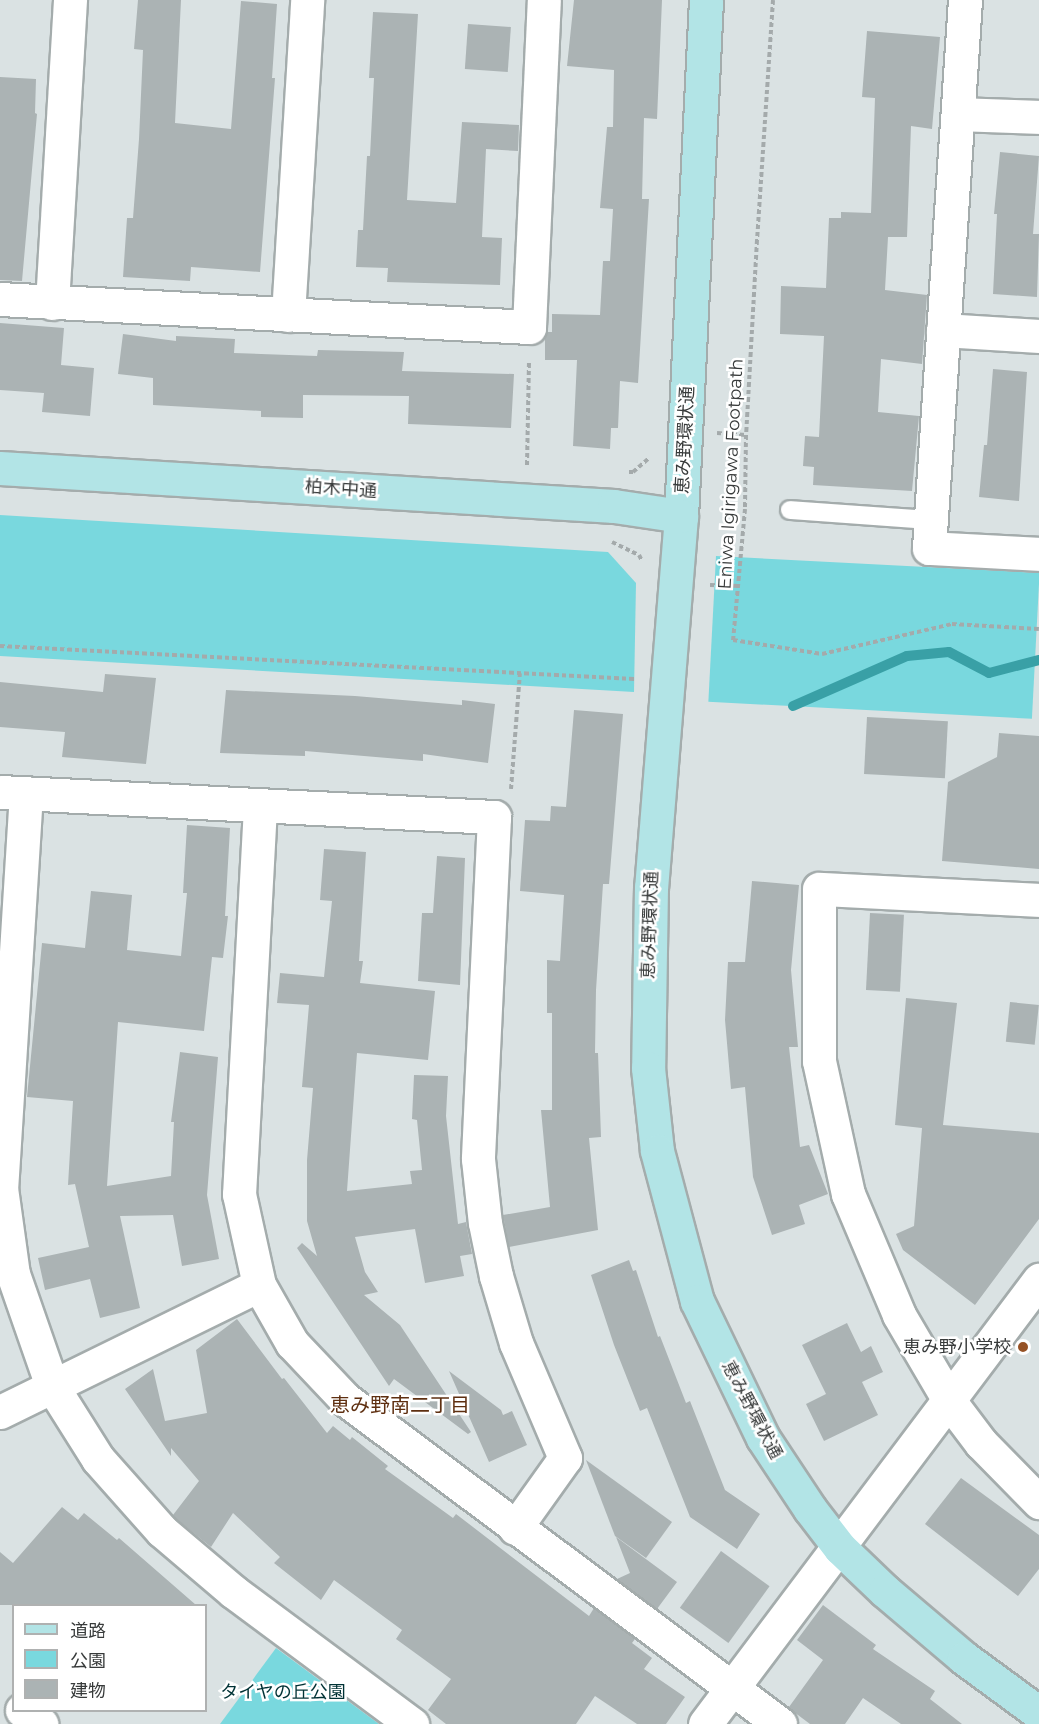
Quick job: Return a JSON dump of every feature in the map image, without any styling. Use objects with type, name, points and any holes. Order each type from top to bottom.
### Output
[{"type":"street","points":[[52,303],[70,0]]},
{"type":"street","points":[[288,315],[307,0]]},
{"type":"street","points":[[0,300],[529,327],[544,0]]},
{"type":"street","name":"恵み野環状通","points":[[706,0],[681,516],[651,887],[648,1068],[657,1151],[697,1301],[763,1438],[840,1548],[964,1658],[1039,1713]]},
{"type":"street","points":[[966,0],[929,548],[1039,554]]},
{"type":"street","points":[[959,114],[1039,117]]},
{"type":"street","points":[[943,330],[1039,336]]},
{"type":"street","name":"柏木中通","points":[[0,468],[614,506],[681,516]]},
{"type":"street","points":[[412,1724],[234,1592],[162,1531],[98,1459],[52,1386],[14,1274],[1,1188],[13,792],[260,807],[494,817],[478,1159],[485,1224],[499,1287],[516,1343],[565,1458],[515,1528]]},
{"type":"street","points":[[260,807],[239,1194],[259,1285],[292,1343],[345,1399],[780,1724]]},
{"type":"street","points":[[1039,900],[819,889],[819,1061],[849,1194],[899,1315],[950,1402],[981,1443],[1039,1502]]},
{"type":"street","points":[[705,1724],[950,1402],[1039,1280]]},
{"type":"street","points":[[0,1412],[259,1285]]},
{"type":"street","points":[[25,1712],[41,1724]]},
{"type":"lane","points":[[790,510],[931,520]]},
{"type":"path","name":"Eniwa Igirigawa Footpath","points":[[773,0],[757,240],[740,586],[733,640],[822,654],[952,624],[1039,629]]},
{"type":"path","points":[[527,465],[529,327]]},
{"type":"path","points":[[675,584],[740,586]]},
{"type":"path","points":[[0,646],[642,680]]},
{"type":"path","points":[[494,817],[510,800],[520,673]]},
{"type":"green space","points":[[0,515],[608,552],[636,583],[634,692],[0,656]]},
{"type":"green space","points":[[716,556],[1039,573],[1032,719],[708,702]]},
{"type":"green space","name":"タイヤの丘公園","points":[[276,1648],[379,1724],[220,1724]]},
{"type":"building","points":[[138,0],[181,0],[175,123],[231,129],[241,1],[277,4],[272,78],[275,78],[260,272],[191,267],[190,281],[123,277],[127,218],[133,218],[139,139],[143,50],[134,49]]},
{"type":"building","points":[[574,0],[662,0],[657,119],[644,118],[642,199],[649,199],[638,383],[620,381],[618,428],[611,428],[610,449],[573,446],[577,360],[545,360],[545,335],[546,332],[552,332],[552,314],[600,315],[603,261],[610,261],[613,209],[600,208],[607,127],[613,127],[614,70],[567,66]]},
{"type":"building","points":[[373,12],[418,14],[407,200],[456,203],[462,122],[519,125],[518,151],[486,149],[482,237],[502,238],[500,285],[387,282],[388,268],[356,267],[358,230],[363,230],[367,156],[370,156],[374,78],[369,78]]},
{"type":"building","points":[[468,24],[511,27],[508,72],[465,69]]},
{"type":"building","points":[[867,31],[940,37],[932,129],[911,126],[907,237],[888,237],[885,290],[927,295],[922,364],[881,359],[878,412],[919,416],[912,491],[813,485],[814,467],[803,466],[805,436],[819,437],[824,336],[780,334],[781,286],[826,288],[829,218],[841,218],[841,212],[871,213],[875,98],[862,97]]},
{"type":"building","points":[[0,77],[36,79],[35,113],[37,114],[22,281],[0,280]]},
{"type":"building","points":[[1000,152],[1039,156],[1033,234],[1039,234],[1037,297],[993,294],[997,214],[994,214]]},
{"type":"building","points":[[0,323],[64,328],[61,365],[94,368],[90,416],[42,412],[44,393],[0,390]]},
{"type":"building","points":[[123,334],[176,341],[176,336],[235,339],[234,353],[317,356],[318,350],[404,352],[402,371],[514,374],[511,428],[408,424],[409,396],[303,395],[303,418],[261,417],[261,411],[153,405],[153,378],[118,374]]},
{"type":"building","points":[[993,369],[1027,372],[1019,501],[979,497],[984,445],[987,445]]},
{"type":"building","points":[[105,674],[156,678],[146,764],[62,757],[65,732],[0,727],[0,682],[103,692]]},
{"type":"building","points":[[226,690],[355,696],[462,705],[462,700],[495,704],[488,763],[423,754],[423,761],[305,751],[305,756],[220,753]]},
{"type":"building","points":[[574,710],[623,714],[609,884],[603,884],[596,990],[595,1053],[598,1053],[601,1137],[589,1138],[598,1230],[509,1247],[503,1215],[550,1207],[541,1110],[552,1110],[552,1013],[547,1013],[547,960],[560,961],[564,895],[520,891],[525,820],[550,821],[551,806],[566,807]]},
{"type":"building","points":[[867,717],[948,721],[945,778],[864,774]]},
{"type":"building","points":[[999,733],[1039,736],[1039,869],[942,861],[948,782],[997,757]]},
{"type":"building","points":[[187,825],[230,828],[225,916],[228,916],[223,958],[212,957],[204,1031],[118,1022],[107,1186],[171,1176],[174,1122],[171,1122],[180,1052],[218,1057],[207,1195],[219,1259],[182,1266],[173,1215],[120,1216],[140,1308],[100,1318],[90,1279],[45,1290],[38,1258],[89,1247],[75,1184],[68,1185],[73,1101],[27,1097],[42,943],[85,948],[91,891],[132,895],[127,950],[181,956],[187,893],[183,893]]},
{"type":"building","points":[[324,849],[366,852],[359,961],[363,961],[360,983],[435,991],[428,1060],[357,1053],[347,1191],[412,1184],[410,1171],[422,1170],[417,1120],[412,1119],[414,1075],[448,1076],[446,1116],[458,1224],[466,1222],[472,1254],[460,1256],[464,1276],[425,1283],[415,1229],[355,1237],[365,1272],[378,1292],[364,1295],[400,1325],[471,1432],[468,1434],[394,1379],[389,1386],[297,1248],[302,1243],[317,1256],[307,1221],[307,1160],[313,1088],[302,1087],[309,1005],[277,1003],[280,973],[324,977],[332,901],[320,900]]},
{"type":"building","points":[[437,856],[465,858],[460,985],[418,981],[422,913],[433,913]]},
{"type":"building","points":[[752,881],[799,885],[791,970],[798,1047],[789,1047],[800,1147],[809,1145],[828,1194],[799,1205],[805,1224],[772,1235],[753,1177],[745,1087],[731,1089],[725,1020],[728,962],[745,962]]},
{"type":"building","points":[[870,913],[904,915],[900,992],[866,990]]},
{"type":"building","points":[[906,998],[957,1003],[943,1125],[1039,1133],[1039,1219],[975,1305],[903,1250],[896,1234],[914,1226],[922,1128],[895,1125]]},
{"type":"building","points":[[1010,1002],[1039,1005],[1035,1045],[1006,1042]]},
{"type":"building","points":[[629,1260],[633,1271],[636,1270],[658,1337],[660,1336],[686,1403],[690,1401],[725,1490],[760,1514],[737,1549],[690,1517],[647,1408],[640,1411],[614,1345],[591,1275]]},
{"type":"building","points":[[237,1319],[282,1379],[284,1378],[327,1433],[333,1426],[350,1440],[352,1437],[388,1466],[385,1469],[453,1518],[456,1514],[589,1616],[594,1608],[635,1639],[632,1643],[652,1658],[644,1669],[685,1697],[666,1724],[637,1724],[595,1696],[576,1724],[446,1724],[428,1710],[451,1679],[396,1639],[402,1630],[334,1580],[321,1600],[274,1563],[280,1557],[233,1513],[211,1547],[175,1518],[173,1515],[199,1481],[171,1448],[171,1456],[125,1389],[153,1369],[165,1421],[207,1413],[196,1350]]},
{"type":"building","points":[[847,1323],[861,1352],[871,1346],[883,1372],[862,1382],[878,1415],[824,1441],[806,1404],[826,1394],[802,1345]]},
{"type":"building","points":[[449,1371],[501,1410],[503,1415],[512,1411],[527,1445],[489,1462]]},
{"type":"building","points":[[586,1460],[672,1522],[646,1558],[615,1536]]},
{"type":"building","points":[[961,1478],[1039,1535],[1039,1569],[1018,1596],[925,1524]]},
{"type":"building","points":[[62,1507],[78,1520],[84,1513],[117,1540],[119,1538],[195,1604],[0,1605],[0,1552],[13,1563]]},
{"type":"building","points":[[616,1537],[677,1582],[657,1609],[617,1579],[630,1573]]},
{"type":"building","points":[[721,1551],[770,1586],[728,1643],[680,1608]]},
{"type":"building","points":[[823,1605],[876,1645],[873,1649],[935,1691],[930,1699],[962,1724],[901,1724],[863,1698],[845,1724],[810,1724],[794,1712],[789,1707],[823,1660],[797,1640]]},
{"type":"waterway","points":[[793,706],[907,656],[949,652],[989,673],[1039,660]]},
{"type":"place","name":"恵み野小学校","points":[[1023,1347]]},
{"type":"district","name":"恵み野南二丁目","points":[[400,1405]]}]
